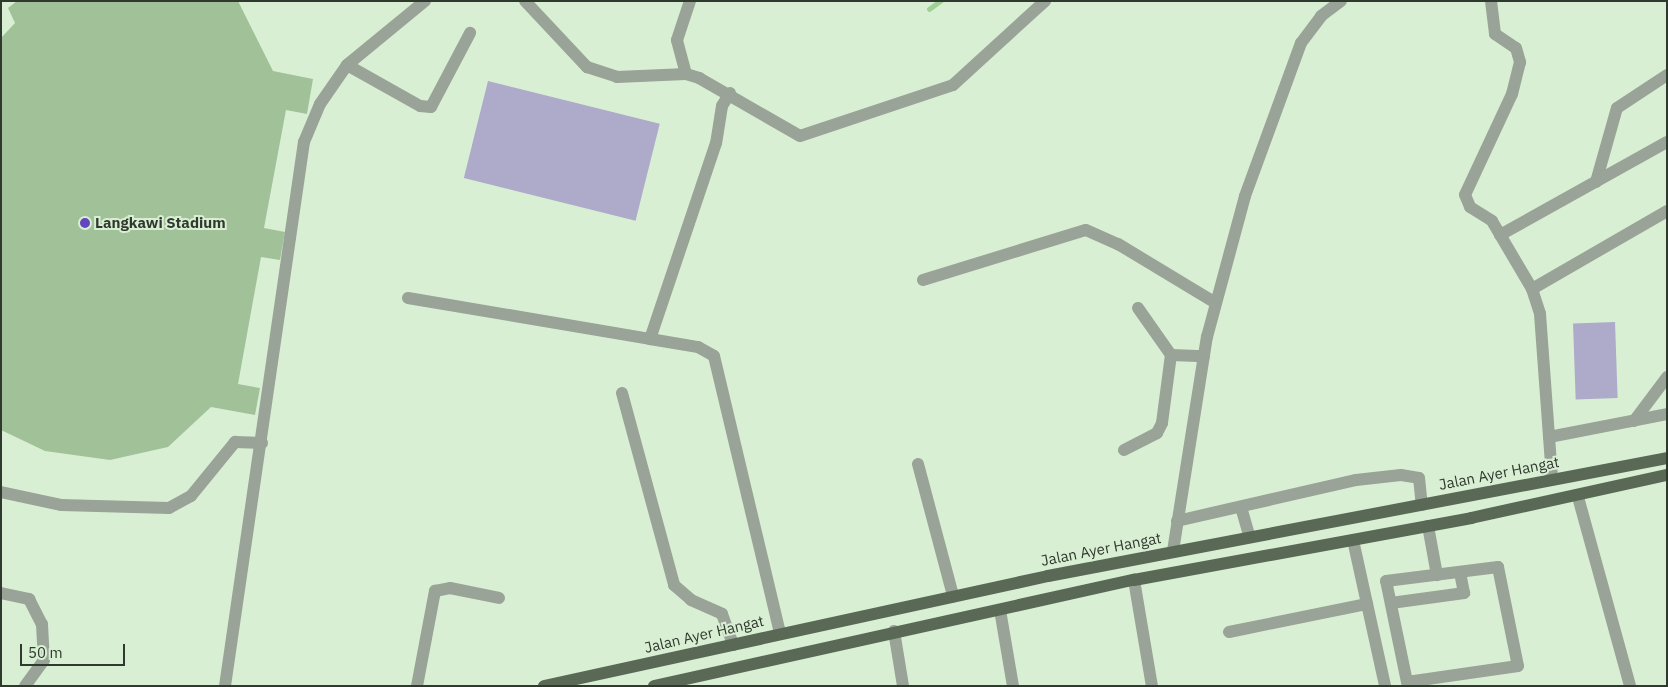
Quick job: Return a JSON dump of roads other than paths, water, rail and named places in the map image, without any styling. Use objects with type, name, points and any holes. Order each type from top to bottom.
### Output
[{"type":"main road","name":"Jalan Ayer Hangat","points":[[544,686],[780,633],[1249,535],[1422,505],[1667,458]]},
{"type":"main road","points":[[654,686],[681,683],[894,631],[1134,580],[1578,497],[1667,475]]},
{"type":"street","points":[[225,686],[262,443],[304,142],[320,104],[347,66],[425,1]]},
{"type":"street","points":[[525,1],[587,67],[618,77],[686,74],[730,92],[786,130],[810,135],[953,84],[1044,1]]},
{"type":"street","points":[[686,74],[677,40],[690,1]]},
{"type":"street","points":[[1173,551],[1214,302],[1280,88],[1309,29],[1342,1]]},
{"type":"street","points":[[1491,1],[1495,34],[1516,48],[1520,62],[1510,101],[1465,195],[1470,207],[1492,221],[1532,289],[1545,344],[1548,437],[1552,479]]},
{"type":"street","points":[[347,66],[420,106],[431,107],[470,33]]},
{"type":"street","points":[[1596,182],[1615,112],[1667,75]]},
{"type":"street","points":[[650,339],[716,143],[722,106],[730,92]]},
{"type":"street","points":[[1500,235],[1667,142]]},
{"type":"street","points":[[1532,289],[1667,211]]},
{"type":"street","points":[[923,280],[1086,230],[1118,244],[1214,302]]},
{"type":"street","points":[[408,298],[698,347],[714,356],[780,633]]},
{"type":"street","points":[[1124,450],[1157,433],[1171,355],[1138,308]]},
{"type":"street","points":[[1171,355],[1204,356]]},
{"type":"street","points":[[1634,421],[1667,377]]},
{"type":"street","points":[[622,393],[674,585],[691,600],[722,614],[733,645]]},
{"type":"street","points":[[1548,437],[1667,414]]},
{"type":"street","points":[[1,492],[61,505],[169,508],[191,496],[235,442],[262,443]]},
{"type":"street","points":[[918,464],[953,596]]},
{"type":"street","points":[[1177,521],[1356,480],[1401,475],[1419,478],[1422,505]]},
{"type":"street","points":[[1578,497],[1630,686]]},
{"type":"street","points":[[1241,507],[1249,535]]},
{"type":"street","points":[[1428,526],[1437,575]]},
{"type":"street","points":[[1353,540],[1384,686]]},
{"type":"street","points":[[1498,568],[1518,666],[1407,682],[1386,581],[1437,575],[1498,568]]},
{"type":"street","points":[[1391,603],[1464,593],[1460,572]]},
{"type":"street","points":[[1134,580],[1152,686]]},
{"type":"street","points":[[417,686],[435,591],[450,588],[499,598]]},
{"type":"street","points":[[1,593],[29,599],[42,624],[44,660],[25,686]]},
{"type":"street","points":[[1229,632],[1367,604]]},
{"type":"street","points":[[1000,610],[1013,686]]},
{"type":"street","points":[[894,631],[904,686]]},
{"type":"waterway","points":[[929,9],[940,1]]},
{"type":"place","name":"Langkawi Stadium","points":[[85,223]]}]
